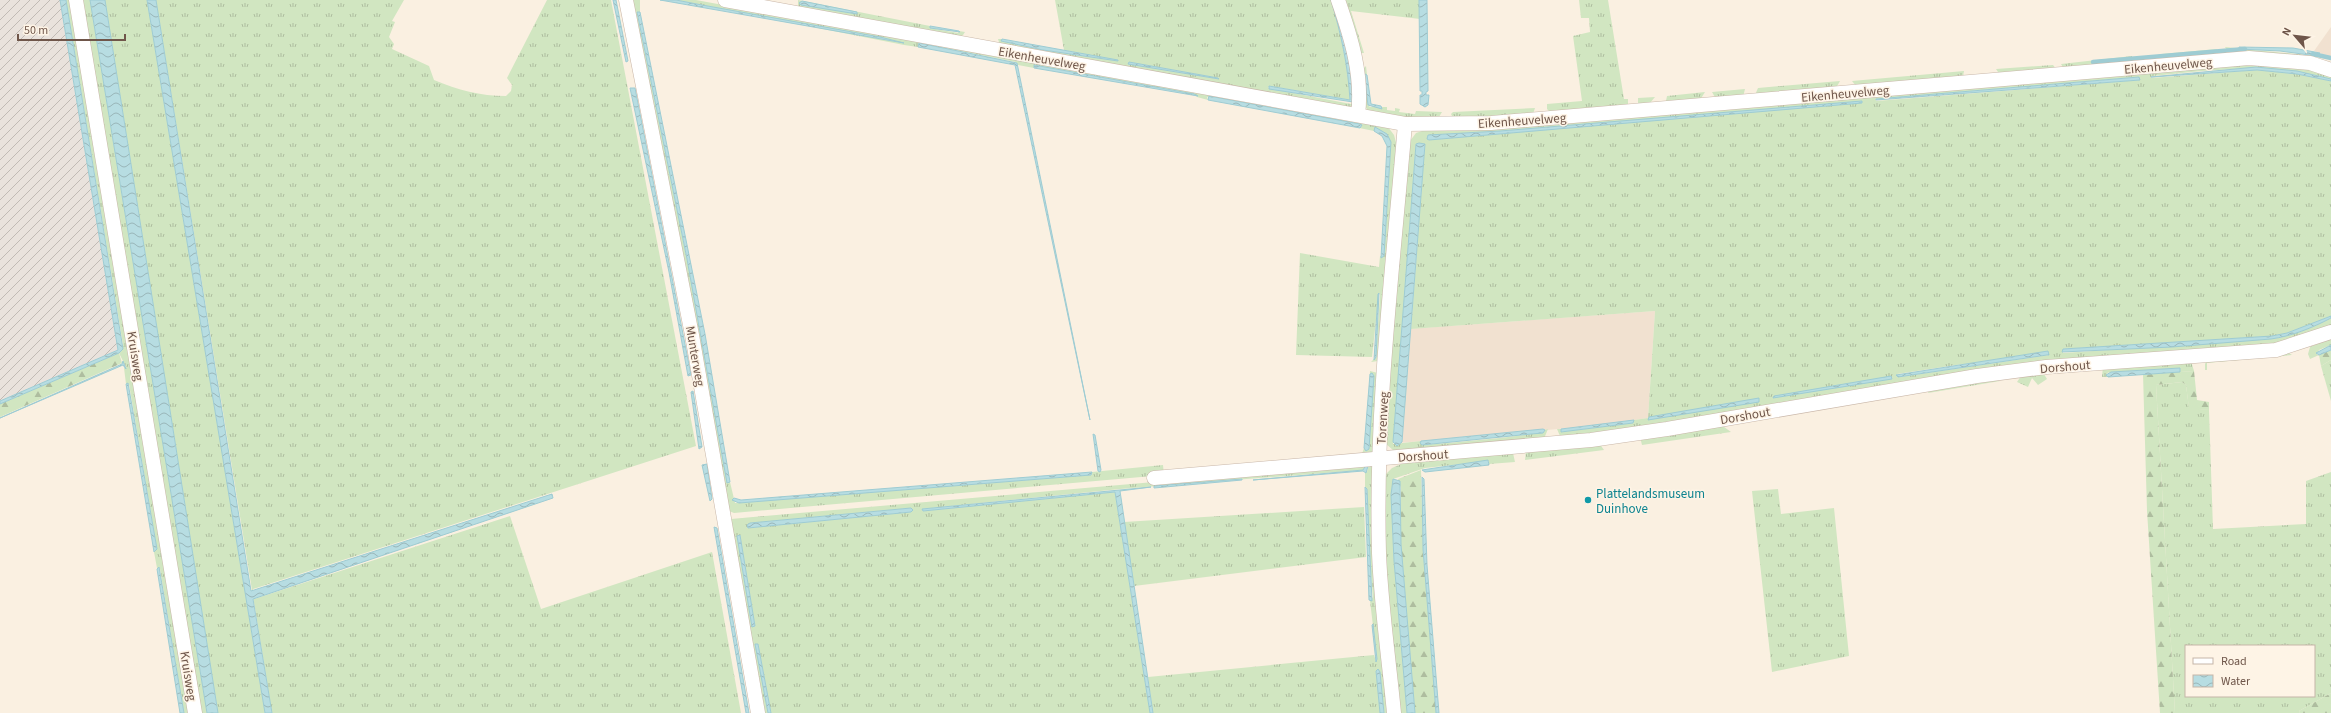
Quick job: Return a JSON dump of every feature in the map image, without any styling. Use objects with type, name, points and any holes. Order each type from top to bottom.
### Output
[{"type":"street","name":"Kruisweg","points":[[76,0],[195,713]]},
{"type":"street","name":"Munterweg","points":[[626,0],[692,335],[758,713]]},
{"type":"street","name":"Eikenheuvelweg","points":[[725,0],[1405,124],[1498,122],[2249,58],[2310,63],[2331,70]]},
{"type":"street","points":[[1338,0],[1354,48],[1359,78],[1358,115]]},
{"type":"street","name":"Torenweg","points":[[1394,713],[1379,554],[1380,458],[1384,376],[1405,124]]},
{"type":"street","name":"Dorshout","points":[[1154,478],[1591,440],[1667,429],[1977,376],[2046,367],[2276,350],[2331,332]]},
{"type":"shaded area","points":[[0,0],[60,0],[118,350],[0,402]]},
{"type":"shaded area","points":[[2331,27],[2331,57],[2314,51]]},
{"type":"shaded area","points":[[1655,311],[1648,418],[1593,426],[1399,443],[1408,329]]},
{"type":"green space","points":[[66,0],[71,0],[191,713],[184,713],[160,569],[157,568],[154,552],[157,549],[129,384],[126,384],[124,368],[126,367],[119,353],[123,345]]},
{"type":"green space","points":[[79,0],[90,0],[207,713],[198,713]]},
{"type":"green space","points":[[105,0],[147,0],[265,713],[218,713]]},
{"type":"green space","points":[[156,0],[404,0],[392,21],[395,22],[389,37],[394,44],[392,49],[429,66],[434,80],[469,92],[506,96],[511,91],[512,85],[507,78],[547,0],[611,0],[696,446],[253,589],[254,599],[510,516],[541,609],[712,552],[741,713],[272,713]]},
{"type":"green space","points":[[631,0],[640,0],[640,12],[637,13],[687,259],[728,482],[730,482],[735,503],[1091,475],[1092,472],[1163,465],[1164,475],[734,513],[729,511]]},
{"type":"green space","points":[[676,0],[696,0],[1388,127],[1394,135],[1397,146],[1378,361],[1371,362],[1376,357],[1379,293],[1372,357],[1296,355],[1300,253],[1379,267],[1380,256],[1384,256],[1391,142],[1374,129],[1374,131],[1207,97],[1208,100],[1197,97],[1194,94],[1034,65],[1034,68],[1018,65],[1016,62],[919,43],[918,47],[904,45]]},
{"type":"green space","points":[[798,0],[930,26],[930,28],[958,33],[959,31],[965,32],[958,38],[798,9]]},
{"type":"green space","points":[[1055,0],[1331,0],[1344,50],[1350,100],[1270,86],[1268,88],[1351,104],[1353,100],[1350,68],[1335,0],[1352,52],[1356,102],[1349,108],[1000,45],[998,39],[1002,39],[1001,41],[1043,50],[1118,61],[1064,50]],"holes":[[[1129,62],[1219,79],[1129,64]]]},
{"type":"green space","points":[[1341,0],[1419,0],[1420,19],[1351,11],[1364,53],[1361,53]]},
{"type":"green space","points":[[1579,0],[1608,0],[1624,99],[1628,99],[1628,106],[1551,113],[1547,109],[1547,104],[1582,101],[1573,36],[1590,32],[1589,18],[1581,18]]},
{"type":"green space","points":[[2225,47],[2317,56],[2321,54],[2313,59],[2230,55]]},
{"type":"green space","points":[[2217,49],[2215,56],[2158,61],[2157,56],[2161,54]]},
{"type":"green space","points":[[2132,56],[2134,63],[2064,69],[2061,64]]},
{"type":"green space","points":[[2053,65],[2057,70],[2000,75],[1996,69]]},
{"type":"green space","points":[[2237,65],[2293,66],[2331,74],[2331,79],[2287,71],[2242,69],[2152,76],[2151,78],[2257,70],[2297,74],[2331,81],[2331,316],[2287,333],[2272,336],[2063,349],[2063,353],[2271,339],[2283,337],[2331,318],[2331,328],[2275,346],[2113,358],[1593,436],[1560,436],[1557,429],[1561,429],[1561,432],[1633,423],[1634,420],[1648,418],[1655,311],[1411,329],[1425,144],[1419,143],[1416,144],[1393,444],[1421,441],[1422,445],[1476,440],[1531,434],[1548,429],[1543,441],[1393,450],[1386,444],[1384,434],[1410,141],[1416,133],[1422,131]],"holes":[[[2139,77],[2139,80],[1876,101],[1876,99]],[[1863,102],[1427,139],[1428,135],[1500,131]],[[2049,355],[1899,377],[1897,374],[1956,365]]]},
{"type":"green space","points":[[1366,66],[1367,75],[1364,75],[1368,105],[1370,107],[1387,107],[1387,110],[1395,111],[1395,108],[1400,109],[1399,112],[1415,114],[1416,111],[1442,112],[1439,117],[1415,118],[1368,111],[1364,104],[1361,71]]},
{"type":"green space","points":[[1964,71],[1963,76],[1856,86],[1852,81]]},
{"type":"green space","points":[[1840,81],[1836,88],[1755,95],[1758,88]]},
{"type":"green space","points":[[1745,89],[1743,97],[1716,99],[1712,92]]},
{"type":"green space","points":[[1705,92],[1700,100],[1667,103],[1666,101],[1667,96]]},
{"type":"green space","points":[[1655,97],[1650,103],[1638,105],[1638,98]]},
{"type":"green space","points":[[1535,108],[1533,114],[1453,118],[1451,114],[1453,112]]},
{"type":"green space","points":[[2331,338],[2331,345],[2319,350],[2317,355],[2319,355],[2310,359],[2308,354],[2310,347]]},
{"type":"green space","points":[[2331,350],[2331,360],[2321,366],[2319,355]]},
{"type":"green space","points":[[119,353],[122,363],[0,417],[0,404]]},
{"type":"green space","points":[[2289,353],[2292,355],[2207,363],[2207,370],[2205,370],[2207,360]]},
{"type":"green space","points":[[2331,360],[2331,401],[2321,366]]},
{"type":"green space","points":[[2191,361],[2194,371],[2180,372],[2180,368],[2111,372],[2107,373],[2108,377],[2102,377],[2103,366]]},
{"type":"green space","points":[[1370,371],[1378,373],[1374,450],[1372,453],[1362,454],[1364,448],[1366,450]]},
{"type":"green space","points":[[2042,371],[2047,379],[2038,385],[2032,378],[2028,387],[2017,382],[2023,373]]},
{"type":"green space","points":[[2194,371],[2197,400],[2209,402],[2209,410],[2189,409],[2186,385],[2182,382],[2156,385],[2175,713],[2160,713],[2147,511],[2143,374]]},
{"type":"green space","points":[[1994,377],[2000,381],[1928,393],[1930,387]]},
{"type":"green space","points":[[2182,382],[2186,385],[2189,408],[2209,410],[2213,529],[2306,524],[2306,481],[2331,472],[2331,693],[2299,711],[2300,713],[2175,713],[2156,385]]},
{"type":"green space","points":[[1720,424],[1731,432],[1642,445],[1640,437]]},
{"type":"green space","points":[[1599,443],[1604,450],[1525,460],[1526,451]]},
{"type":"green space","points":[[1513,453],[1515,462],[1489,464],[1489,461],[1425,468],[1393,479],[1391,495],[1394,561],[1407,713],[1398,713],[1384,543],[1385,475],[1392,468],[1406,462]]},
{"type":"green space","points":[[1372,463],[1374,465],[1376,557],[1389,713],[1384,713],[1378,669],[1376,671],[1380,713],[1153,713],[1148,677],[1374,655],[1376,661],[1370,601],[1373,597],[1368,540],[1367,489],[1365,487],[1365,473],[1367,472],[1368,467],[1366,465],[1363,470],[1120,489],[922,509],[923,511],[1115,492],[1150,713],[771,713],[758,644],[756,644],[768,713],[762,713],[729,523],[731,519]],"holes":[[[911,508],[913,510],[911,512],[748,528],[747,525],[750,523]],[[740,535],[755,626],[752,627],[737,536]]]},
{"type":"green space","points":[[1421,470],[1423,549],[1436,713],[1415,713],[1401,544],[1401,488],[1398,479]]},
{"type":"green space","points":[[1778,489],[1781,514],[1834,508],[1849,656],[1772,672],[1752,491]]},
{"type":"green space","points":[[1364,507],[1366,557],[1134,586],[1124,522]]},
{"type":"green space","points":[[2331,693],[2331,713],[2300,713],[2299,711]]},
{"type":"water","points":[[60,0],[66,0],[123,349],[119,353],[0,404],[0,401],[118,350]]},
{"type":"water","points":[[90,0],[105,0],[218,713],[207,713]]},
{"type":"water","points":[[147,0],[156,0],[251,591],[552,494],[553,498],[253,599],[272,713],[265,713]]},
{"type":"water","points":[[613,0],[616,0],[628,61],[626,62]]},
{"type":"water","points":[[660,0],[676,0],[880,37],[904,43]]},
{"type":"water","points":[[1331,0],[1334,0],[1347,51],[1353,102],[1269,89],[1269,86],[1350,100],[1344,50]]},
{"type":"water","points":[[1419,0],[1427,0],[1428,91],[1426,92],[1426,95],[1429,95],[1428,105],[1425,107],[1420,104],[1420,95],[1422,95],[1422,91],[1420,91]]},
{"type":"water","points":[[802,1],[857,12],[857,14],[801,5],[799,3]]},
{"type":"water","points":[[637,12],[640,12],[705,334],[730,482],[727,483],[687,259]]},
{"type":"water","points":[[930,26],[959,31],[960,32],[930,28]]},
{"type":"water","points":[[1002,39],[1118,61],[1043,50],[1001,41]]},
{"type":"water","points":[[919,43],[1017,63],[1090,420],[1015,65],[918,47]]},
{"type":"water","points":[[2239,47],[2293,48],[2320,53],[2317,56],[2280,51],[2239,49]]},
{"type":"water","points":[[1129,62],[1218,78],[1219,79],[1128,64]]},
{"type":"water","points":[[1034,65],[1194,94],[1198,96],[1034,68]]},
{"type":"water","points":[[2256,67],[2297,71],[2331,79],[2331,81],[2297,74],[2257,70],[2151,77]]},
{"type":"water","points":[[1365,74],[1367,75],[1371,104],[1381,106],[1382,109],[1368,105]]},
{"type":"water","points":[[2139,77],[2140,80],[1876,100],[1876,99]]},
{"type":"water","points":[[630,88],[635,88],[691,375],[688,376],[669,272]]},
{"type":"water","points":[[1209,96],[1362,125],[1360,128],[1208,100]]},
{"type":"water","points":[[1862,101],[1862,103],[1427,139],[1428,135],[1500,131]]},
{"type":"water","points":[[1375,127],[1387,134],[1391,142],[1384,256],[1381,258],[1387,146],[1382,136],[1374,131]]},
{"type":"water","points":[[1416,144],[1425,144],[1402,442],[1397,446],[1393,442]]},
{"type":"water","points":[[1379,293],[1376,357],[1374,360],[1378,294]]},
{"type":"water","points":[[2331,316],[2331,318],[2302,331],[2271,339],[2172,347],[2062,352],[2063,349],[2272,336],[2287,333]]},
{"type":"water","points":[[2331,345],[2331,350],[2319,355],[2316,353]]},
{"type":"water","points":[[2048,351],[2049,355],[1898,377],[1896,375]]},
{"type":"water","points":[[123,361],[126,369],[123,365],[0,418],[122,364]]},
{"type":"water","points":[[2180,368],[2180,372],[2108,377],[2106,375],[2111,372]]},
{"type":"water","points":[[1372,373],[1374,376],[1369,449],[1366,451],[1364,448],[1370,374]]},
{"type":"water","points":[[1891,376],[1892,379],[1773,398],[1774,396]]},
{"type":"water","points":[[128,383],[157,549],[154,552],[126,384]]},
{"type":"water","points":[[693,391],[702,447],[699,449],[691,392]]},
{"type":"water","points":[[1759,398],[1759,402],[1648,420],[1649,417]]},
{"type":"water","points":[[1634,420],[1633,423],[1561,432],[1561,429]]},
{"type":"water","points":[[1545,430],[1543,433],[1422,445],[1420,443],[1421,441]]},
{"type":"water","points":[[1093,434],[1095,435],[1101,470],[1100,472],[1098,471]]},
{"type":"water","points":[[1488,460],[1489,465],[1425,472],[1422,470]]},
{"type":"water","points":[[707,464],[712,499],[710,501],[702,465]]},
{"type":"water","points":[[1366,465],[1368,466],[1366,473],[1363,471],[1253,480],[1363,470]]},
{"type":"water","points":[[1092,472],[1091,475],[739,503],[732,500],[734,498],[741,500]]},
{"type":"water","points":[[1422,477],[1424,479],[1427,565],[1439,713],[1436,713],[1423,549]]},
{"type":"water","points":[[1393,479],[1400,481],[1401,544],[1415,713],[1407,713],[1394,561],[1391,495]]},
{"type":"water","points":[[1242,480],[1154,488],[1154,486]]},
{"type":"water","points":[[1151,487],[1120,491],[1153,713],[1150,713],[1115,492],[923,511],[922,509]]},
{"type":"water","points":[[1365,487],[1367,489],[1372,601],[1369,600]]},
{"type":"water","points":[[911,508],[913,510],[911,512],[748,528],[747,525],[750,523]]},
{"type":"water","points":[[714,527],[717,528],[749,713],[746,713]]},
{"type":"water","points":[[740,535],[755,626],[752,627],[737,536]]},
{"type":"water","points":[[159,567],[184,713],[180,713],[157,569]]},
{"type":"water","points":[[1373,624],[1377,659],[1376,662],[1372,625]]},
{"type":"water","points":[[755,644],[758,644],[771,713],[768,713]]},
{"type":"water","points":[[1378,669],[1380,672],[1384,713],[1380,713],[1376,671]]},
{"type":"waterway","points":[[2093,62],[2245,49]]},
{"type":"waterway","points":[[2313,54],[2331,58]]},
{"type":"place","name":"Plattelandsmuseum Duinhove","points":[[1588,500]]}]
